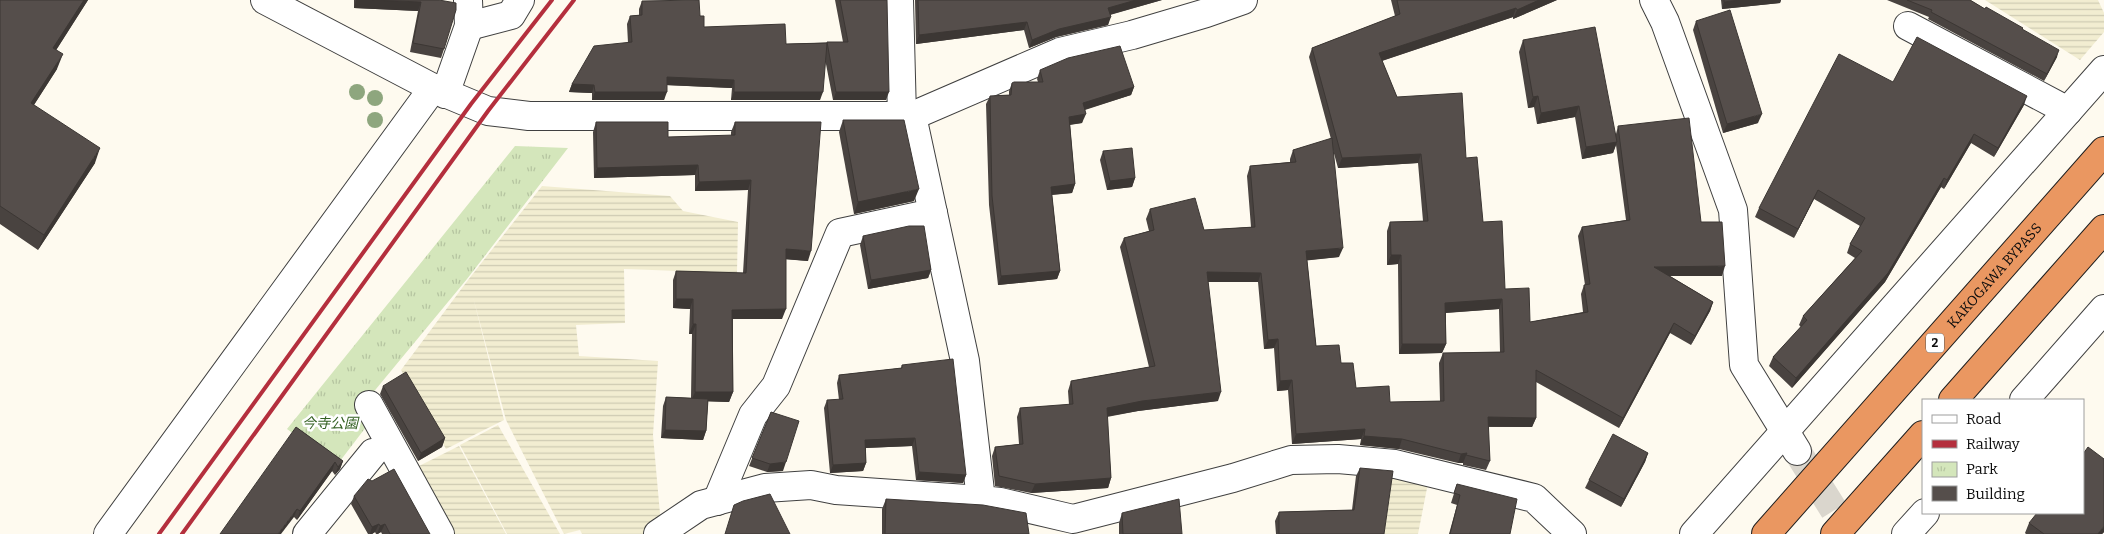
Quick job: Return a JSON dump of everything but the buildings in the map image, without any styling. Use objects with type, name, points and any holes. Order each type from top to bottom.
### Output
[{"type":"highway","name":"KAKOGAWA BYPASS","points":[[1766,534],[2104,150]]},
{"type":"highway","points":[[1954,399],[2104,229]]},
{"type":"highway","points":[[1835,534],[1922,436]]},
{"type":"street","points":[[265,0],[439,91],[488,111],[530,116],[907,116],[1060,52],[1132,34],[1204,7],[1243,0]]},
{"type":"street","points":[[108,534],[439,91],[468,13],[511,15],[520,0]]},
{"type":"street","points":[[900,0],[907,116],[932,213],[965,362],[981,500]]},
{"type":"street","points":[[1654,0],[1665,22],[1733,210],[1744,365],[1790,441]]},
{"type":"street","points":[[1908,26],[2068,111]]},
{"type":"street","points":[[1694,534],[1790,441],[2104,70]]},
{"type":"street","points":[[717,501],[753,415],[776,386],[840,233],[932,213]]},
{"type":"street","points":[[2025,399],[2104,309]]},
{"type":"street","points":[[318,529],[372,431],[440,534]]},
{"type":"street","points":[[658,534],[700,505],[765,488],[811,485],[836,490],[1000,502],[1073,526],[1291,460],[1338,458],[1395,464],[1534,498],[1572,534]]},
{"type":"street","points":[[1906,534],[1924,514]]},
{"type":"shaded area","points":[[1985,0],[2098,0],[2104,13],[2104,32],[2080,60]]},
{"type":"shaded area","points":[[542,186],[670,196],[683,211],[738,222],[737,273],[624,269],[625,323],[576,325],[579,356],[658,361],[653,435],[661,525],[648,534],[582,534],[580,530],[564,534],[506,420],[473,297],[504,420],[446,449],[401,370],[468,280]]},
{"type":"shaded area","points":[[498,425],[560,534],[507,534],[460,445]]},
{"type":"shaded area","points":[[459,446],[506,534],[452,534],[415,468]]},
{"type":"shaded area","points":[[1391,475],[1429,478],[1418,534],[1383,534]]},
{"type":"green space","name":"今寺公園","points":[[515,146],[568,148],[467,279],[357,412],[366,427],[337,465],[287,429]]},
{"type":"tunnel","points":[[1797,451],[1849,534]]},
{"type":"railway","points":[[159,534],[471,104],[552,0]]},
{"type":"railway","points":[[182,534],[488,111],[574,0]]}]
